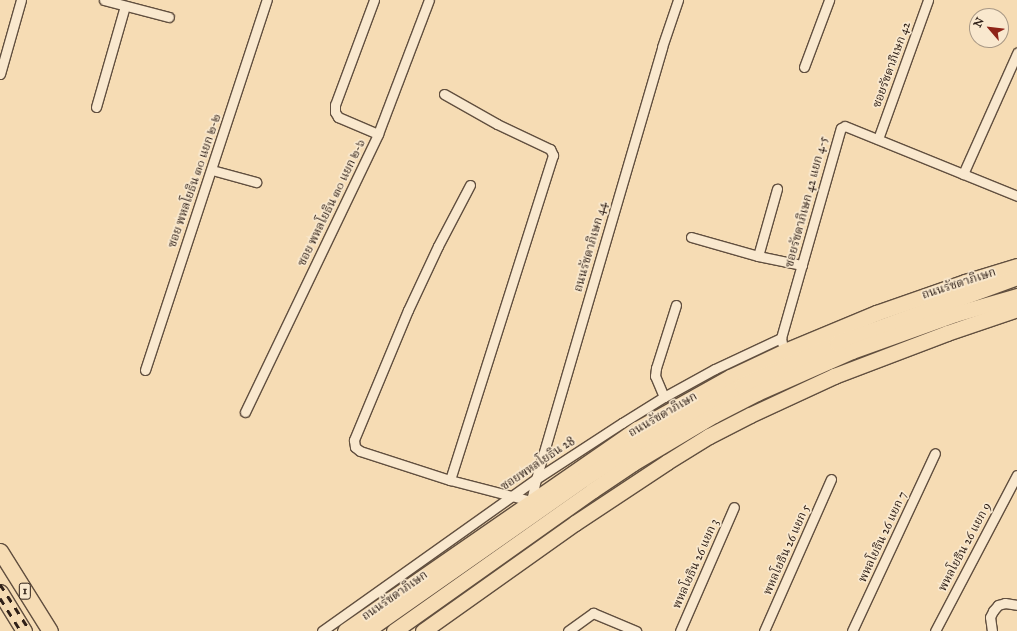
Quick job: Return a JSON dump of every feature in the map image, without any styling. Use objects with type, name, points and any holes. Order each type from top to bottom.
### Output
[{"type":"main road","name":"ถนนรัชดาภิเษก","points":[[345,631],[637,429],[730,377],[783,344],[920,297],[1017,266]]},
{"type":"main road","name":"ถนนรัชดาภิเษก","points":[[366,631],[583,479],[643,442],[742,386],[836,343],[1017,277]]},
{"type":"main road","points":[[394,631],[633,463],[714,415],[757,393],[852,351],[955,314],[1017,296]]},
{"type":"main road","points":[[423,631],[575,522],[709,436],[834,376],[947,333],[1017,309]]},
{"type":"main road","name":"1","points":[[0,551],[50,631]]},
{"type":"main road","points":[[0,567],[40,631]]},
{"type":"main road","points":[[0,592],[24,631]]},
{"type":"main road","points":[[0,610],[13,631]]},
{"type":"street","points":[[0,74],[21,0]]},
{"type":"street","points":[[104,0],[169,17]]},
{"type":"street","name":"ซอย พหลโยธิน ๓๐ แยก ๒-๒","points":[[145,370],[267,0]]},
{"type":"street","points":[[374,0],[335,105],[335,112],[338,117],[378,134]]},
{"type":"street","name":"ซอย พหลโยธิน ๓๐ แยก ๒-๖","points":[[245,412],[378,134],[429,0]]},
{"type":"street","name":"ถนนรัชดาภิเษก 44","points":[[531,501],[536,479],[662,47],[678,0]]},
{"type":"street","points":[[804,67],[829,0]]},
{"type":"street","name":"ซอยรัชดาภิเษก 42","points":[[878,139],[928,0]]},
{"type":"street","points":[[96,107],[125,6]]},
{"type":"street","points":[[963,174],[1017,53]]},
{"type":"street","points":[[444,94],[497,124],[550,149],[553,155],[450,480]]},
{"type":"street","name":"ซอยรัชดาภิเษก 42 แยก 4-5","points":[[783,344],[802,265],[841,128],[846,126],[1017,196]]},
{"type":"street","points":[[212,170],[256,182]]},
{"type":"street","points":[[470,185],[438,246],[408,310],[354,440],[355,447],[360,451],[450,480],[510,497],[531,501]]},
{"type":"street","points":[[758,256],[777,189]]},
{"type":"street","points":[[691,237],[758,256],[802,265]]},
{"type":"street","points":[[664,397],[655,376],[656,368],[676,305]]},
{"type":"street","name":"ซอยพหลโยธิน 28","points":[[322,631],[536,479],[664,397],[715,369],[783,344]]},
{"type":"street","name":"พหลโยธิน 26 แยก 7","points":[[852,631],[935,453]]},
{"type":"street","name":"พหลโยธิน 26 แยก 9","points":[[935,631],[1017,475]]},
{"type":"street","name":"พหลโยธิน 26 แยก 5","points":[[764,631],[831,479]]},
{"type":"street","name":"พหลโยธิน 26 แยก 3","points":[[680,631],[734,507]]},
{"type":"street","points":[[992,631],[990,617],[993,611],[998,606],[1005,603],[1017,605]]},
{"type":"street","points":[[568,631],[594,613],[636,631]]},
{"type":"railway","points":[[0,584],[30,631]]},
{"type":"railway","points":[[0,598],[21,631]]}]
